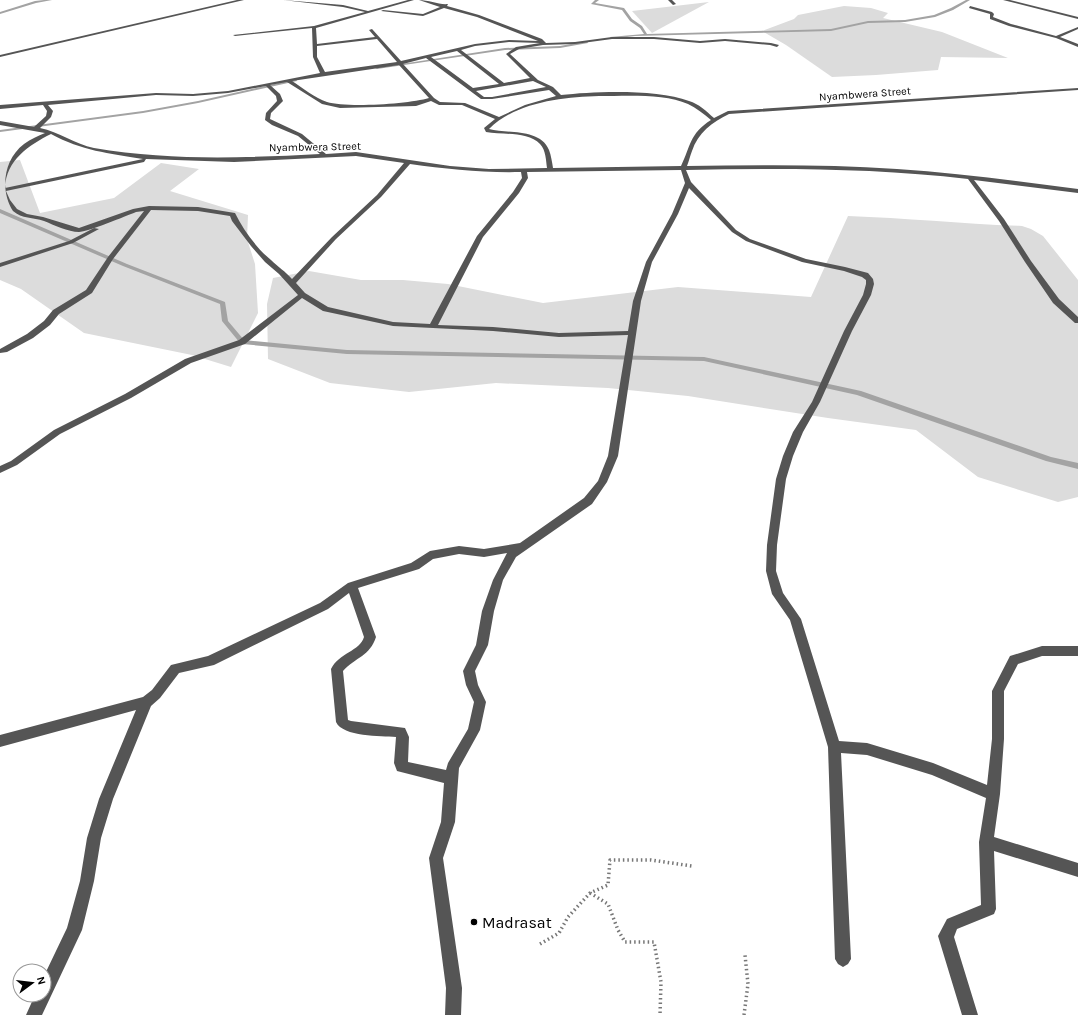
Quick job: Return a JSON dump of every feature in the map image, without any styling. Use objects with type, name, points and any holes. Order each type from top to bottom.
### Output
[{"type":"street","points":[[0,56],[242,0]]},
{"type":"street","points":[[285,0],[343,6],[368,11]]},
{"type":"street","points":[[235,35],[314,27],[412,0]]},
{"type":"street","points":[[421,0],[446,6],[509,32],[546,42]]},
{"type":"street","points":[[377,10],[419,16],[446,6],[448,0]]},
{"type":"street","points":[[670,0],[674,4]]},
{"type":"street","points":[[1005,0],[1078,18]]},
{"type":"street","points":[[343,6],[350,2]]},
{"type":"street","points":[[970,7],[991,13],[991,18],[1001,22],[1057,37],[1078,46]]},
{"type":"street","points":[[314,27],[316,62],[323,74]]},
{"type":"street","points":[[1057,37],[1078,28]]},
{"type":"street","points":[[371,30],[432,99],[439,103],[463,104],[500,119]]},
{"type":"street","points":[[509,32],[509,41]]},
{"type":"street","points":[[315,45],[379,38]]},
{"type":"street","points":[[0,107],[156,94],[200,94],[228,92],[323,74],[400,63],[457,49],[509,41],[575,43],[621,38],[654,38],[700,42],[724,40],[771,44],[777,46]]},
{"type":"street","points":[[546,42],[518,48],[508,54],[534,79],[551,88],[560,97]]},
{"type":"street","points":[[457,49],[504,85]]},
{"type":"street","points":[[428,57],[483,98],[490,99],[551,88]]},
{"type":"street","points":[[471,90],[534,79]]},
{"type":"street","points":[[288,81],[324,103],[330,105],[360,106],[411,104],[432,99]]},
{"type":"street","points":[[267,85],[278,95],[280,101],[269,113],[267,119],[274,124],[295,132],[324,154]]},
{"type":"street","name":"Nyambwera Street","points":[[683,168],[687,163],[694,138],[713,119],[728,113],[1078,88]]},
{"type":"street","points":[[550,171],[546,148],[541,142],[516,134],[488,132],[486,129],[488,126],[530,104],[560,97],[600,95],[653,96],[685,101],[713,119]]},
{"type":"street","points":[[36,129],[49,116],[50,112],[44,103]]},
{"type":"street","name":"Nyambwera Street","points":[[0,123],[51,132],[68,141],[91,149],[150,158],[234,160],[324,154],[356,154],[450,168],[489,171],[810,167],[872,169],[970,178],[1078,191]]},
{"type":"street","points":[[51,132],[22,149],[6,171],[2,182],[1,190],[7,201],[15,210],[25,216],[41,218],[79,230],[135,210],[149,208],[198,208],[233,214],[235,221],[267,262],[282,272],[302,295],[326,309],[393,324],[433,327],[468,327],[559,335],[631,333]]},
{"type":"street","points":[[1,190],[150,158]]},
{"type":"street","points":[[291,284],[334,238],[379,196],[408,162]]},
{"type":"street","points":[[683,168],[688,183],[734,231],[748,240],[804,261],[845,269],[864,276],[869,280],[870,284],[867,295],[848,331],[816,402],[798,432],[788,456],[781,479],[772,545],[771,571],[778,594],[795,619],[834,747],[843,959]]},
{"type":"street","points":[[433,327],[480,236],[516,193],[525,178],[524,170]]},
{"type":"street","points":[[970,178],[1002,220],[1028,262],[1056,301],[1078,321]]},
{"type":"street","points":[[453,1015],[454,988],[436,858],[448,822],[450,778],[453,767],[474,730],[480,702],[472,686],[469,671],[482,645],[488,611],[498,580],[512,554],[588,501],[602,482],[613,456],[637,301],[649,262],[675,214],[688,183]]},
{"type":"street","points":[[0,351],[30,336],[47,323],[56,312],[89,291],[110,258],[149,208]]},
{"type":"street","points":[[0,265],[71,242],[135,210]]},
{"type":"street","points":[[0,470],[14,464],[63,429],[128,396],[188,361],[242,342],[302,295]]},
{"type":"street","points":[[0,741],[146,702],[156,694],[175,669],[210,661],[324,606],[352,586],[415,566],[430,555],[459,550],[484,553],[524,547]]},
{"type":"street","points":[[352,586],[370,637],[368,644],[364,649],[350,656],[337,669],[342,722],[351,727],[400,732],[403,737],[402,767],[450,778]]},
{"type":"street","points":[[970,1015],[946,936],[952,924],[989,910],[986,842],[993,794],[998,739],[998,691],[1014,660],[1042,651],[1078,651]]},
{"type":"street","points":[[52,977],[74,930],[87,881],[94,838],[106,799],[146,702]]},
{"type":"street","points":[[834,747],[867,750],[933,769],[993,794]]},
{"type":"street","points":[[986,842],[1078,870]]},
{"type":"street","points":[[34,1015],[40,1003]]},
{"type":"path","points":[[540,944],[559,932],[568,917],[590,893],[608,885],[610,860],[632,858],[666,861],[692,866]]},
{"type":"path","points":[[590,893],[608,904],[618,930],[625,942],[654,942],[661,982],[660,1015]]},
{"type":"path","points":[[744,1015],[748,984],[745,955]]},
{"type":"shaded area","points":[[709,2],[652,33],[632,11]]},
{"type":"shaded area","points":[[844,6],[871,8],[888,13],[883,18],[942,32],[1008,58],[941,57],[938,70],[832,77],[786,45],[762,31],[794,19],[798,15]]},
{"type":"shaded area","points":[[20,160],[40,213],[114,198],[161,163],[199,169],[170,191],[248,215],[247,239],[255,264],[258,313],[231,367],[192,355],[84,333],[21,289],[0,280],[0,162]]},
{"type":"shaded area","points":[[848,216],[1022,226],[1043,236],[1078,280],[1078,497],[1058,502],[978,477],[916,430],[688,396],[608,388],[496,383],[409,392],[330,383],[268,359],[267,304],[273,278],[309,271],[361,280],[403,280],[448,284],[543,303],[678,287],[811,297]]},
{"type":"waterway","points":[[0,13],[36,2],[50,0]]},
{"type":"waterway","points":[[597,0],[592,3],[623,9],[631,20],[641,27],[646,35]]},
{"type":"waterway","points":[[646,35],[831,30],[868,22],[905,21],[935,16],[968,0]]},
{"type":"waterway","points":[[611,38],[646,35]]},
{"type":"waterway","points":[[377,68],[505,49],[560,47],[587,42]]},
{"type":"waterway","points":[[0,131],[143,112],[198,102],[296,80]]},
{"type":"waterway","points":[[0,211],[125,265],[223,303],[225,321],[242,342],[347,352],[704,359],[859,393],[1049,459],[1078,466]]},
{"type":"place","name":"Madrasat","points":[[474,922]]}]
